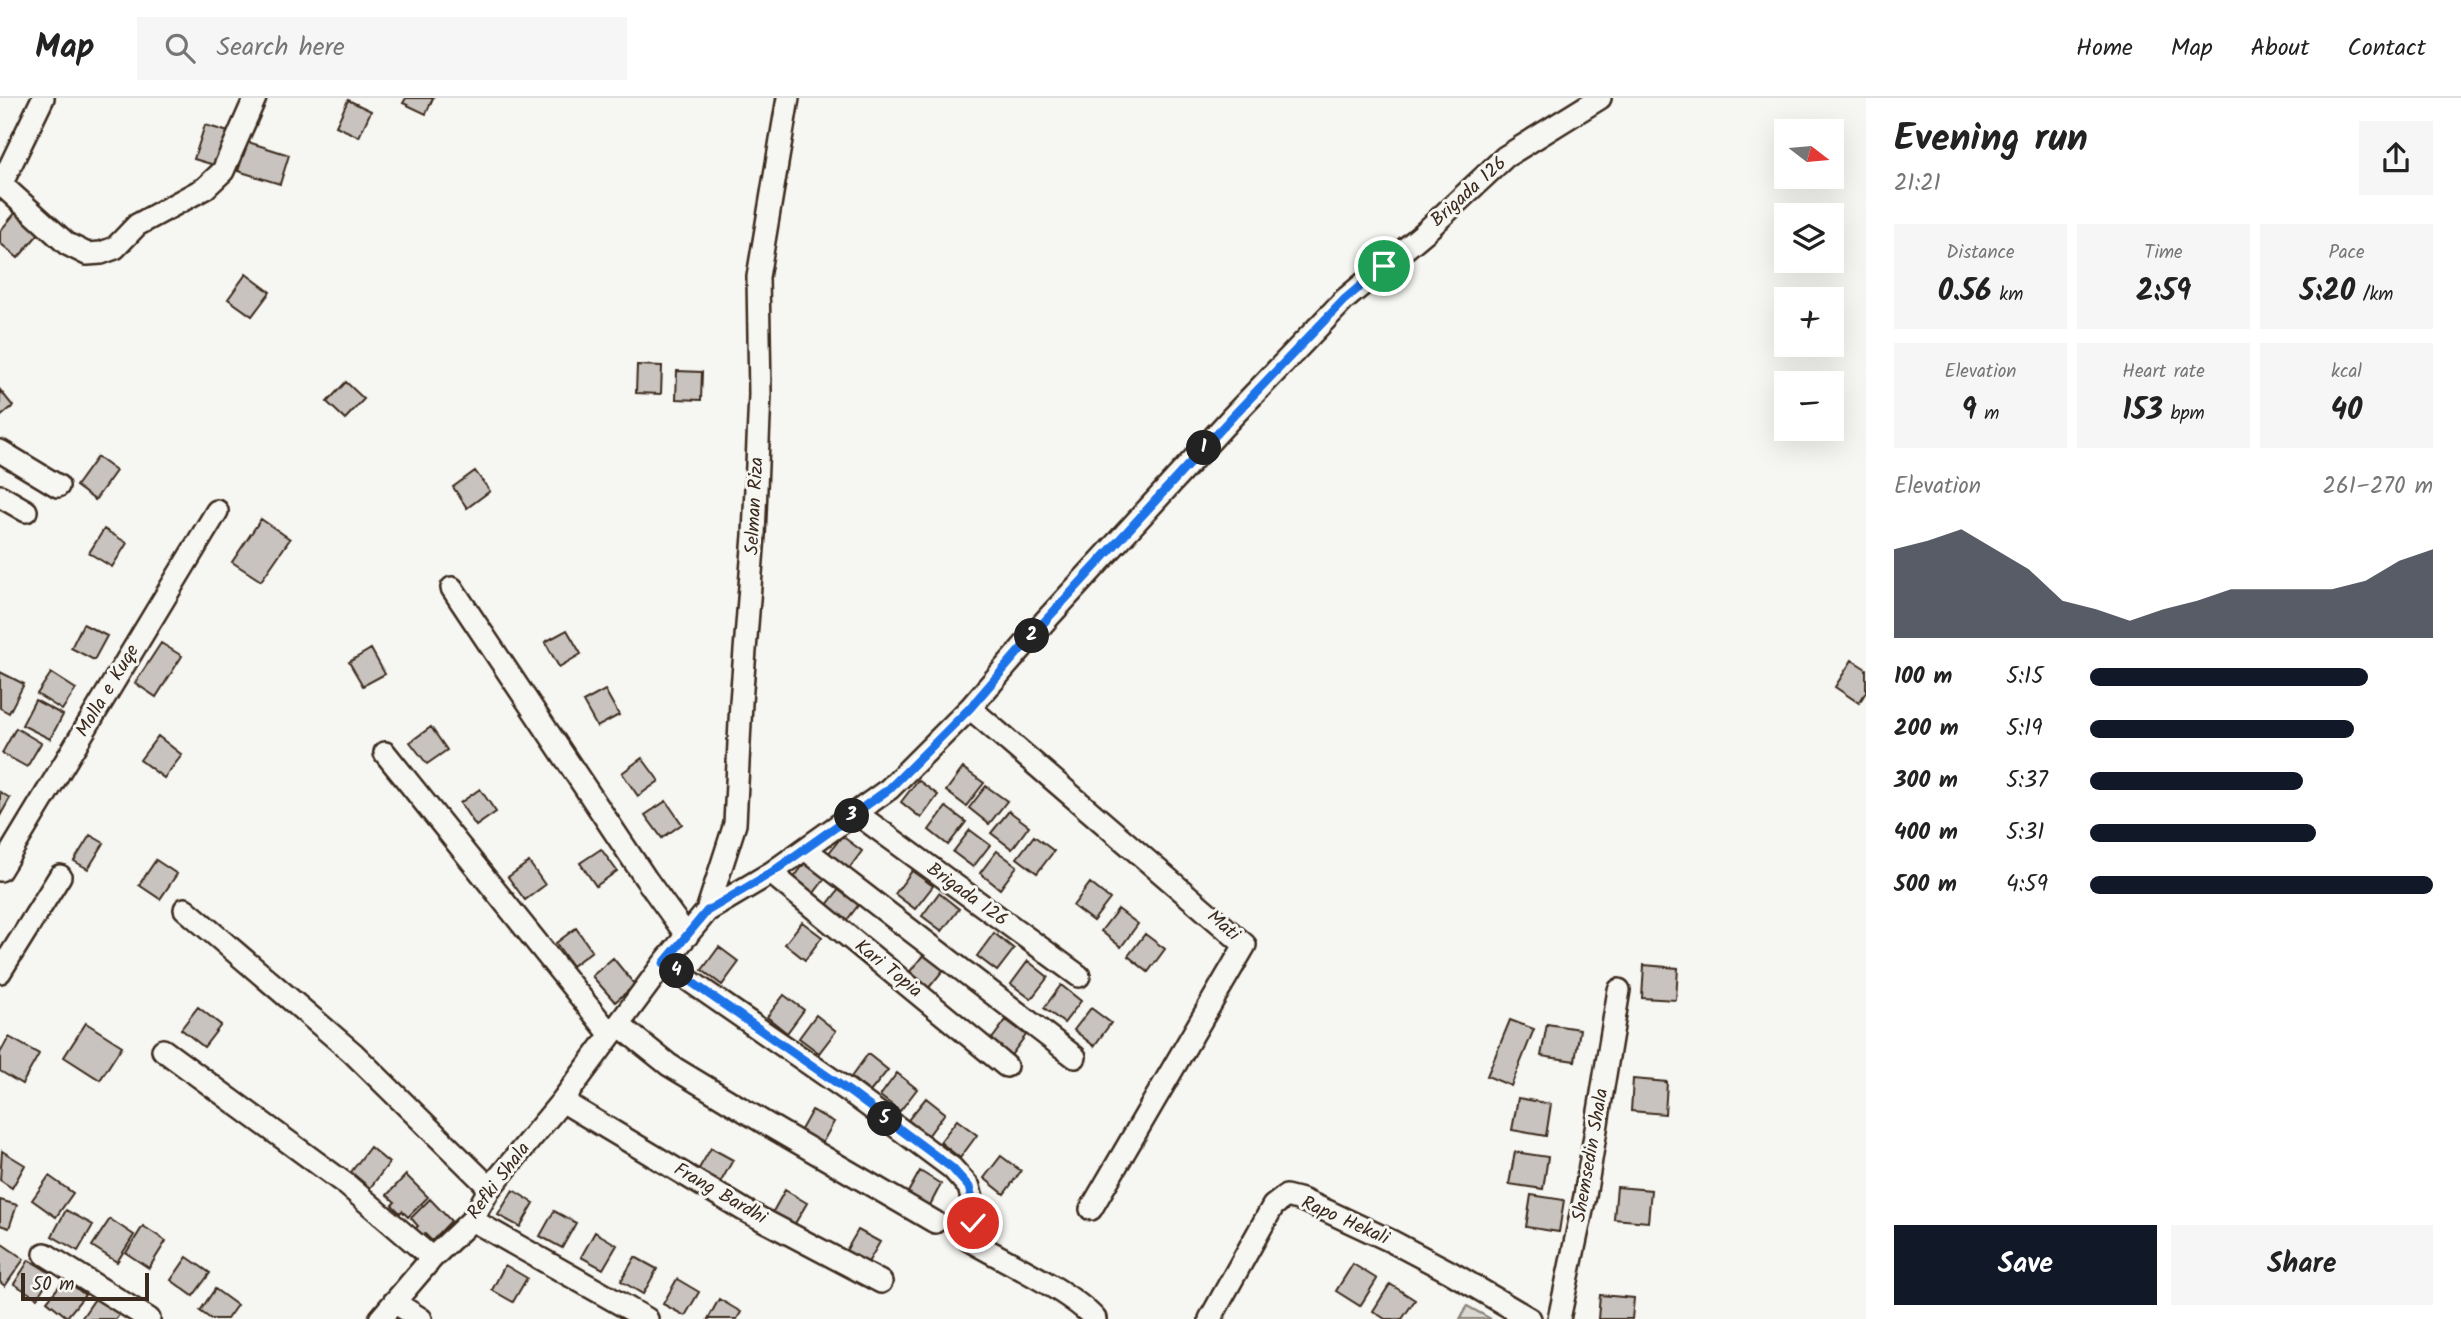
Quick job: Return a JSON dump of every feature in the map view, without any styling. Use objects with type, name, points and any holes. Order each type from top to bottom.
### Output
[{"type":"street","points":[[43,98],[1,186],[67,244],[87,254],[115,248],[137,225],[205,188],[223,171],[255,98]]},
{"type":"street","name":"Selman Riza","points":[[707,911],[735,824],[754,535],[760,394],[758,277],[788,98]]},
{"type":"street","name":"Brigada 126","points":[[707,911],[771,873],[889,789],[970,708],[1046,620],[1233,416],[1344,300],[1424,233],[1505,157],[1600,98]]},
{"type":"street","points":[[0,451],[58,486]]},
{"type":"street","points":[[0,496],[26,511]]},
{"type":"street","name":"Molla e Kuqe","points":[[0,870],[216,511]]},
{"type":"street","points":[[452,588],[687,936]]},
{"type":"street","name":"Mati","points":[[970,708],[1245,945],[1091,1209]]},
{"type":"street","points":[[385,753],[615,1030],[765,1124],[935,1222]]},
{"type":"street","name":"Brigada 126","points":[[856,813],[1079,976]]},
{"type":"street","points":[[805,849],[1076,1057]]},
{"type":"street","name":"Kari Topia","points":[[771,873],[1006,1066]]},
{"type":"street","points":[[0,972],[60,876]]},
{"type":"street","points":[[185,909],[353,1053],[490,1188]]},
{"type":"street","name":"Refki Shala","points":[[380,1319],[432,1258],[472,1220],[490,1188],[562,1101],[664,963],[707,911]]},
{"type":"street","points":[[664,963],[850,1092],[952,1168],[969,1187],[974,1208],[969,1240],[1049,1285],[1095,1319]]},
{"type":"street","name":"Shemsedin Shala","points":[[1559,1319],[1585,1196],[1619,990]]},
{"type":"street","points":[[163,1050],[347,1185],[432,1258]]},
{"type":"street","name":"Frang Bardhi","points":[[562,1101],[744,1210],[881,1282]]},
{"type":"street","name":"Rapo Hekali","points":[[1210,1319],[1273,1206],[1286,1196],[1327,1210],[1391,1241],[1530,1319]]},
{"type":"street","points":[[472,1220],[647,1319]]},
{"type":"street","points":[[46,1254],[149,1319]]},
{"type":"street","points":[[394,1302],[421,1319]]},
{"type":"shaded area","points":[[1467,1306],[1491,1319],[1460,1319]]},
{"type":"building","points":[[406,98],[433,98],[426,114],[403,103]]},
{"type":"building","points":[[348,100],[371,111],[359,137],[336,126]]},
{"type":"building","points":[[205,125],[232,133],[221,167],[194,159]]},
{"type":"building","points":[[248,142],[289,155],[280,184],[238,171]]},
{"type":"building","points":[[16,212],[40,232],[18,258],[0,243],[0,231]]},
{"type":"building","points":[[246,274],[270,292],[252,316],[228,299]]},
{"type":"building","points":[[637,365],[662,366],[661,394],[636,393]]},
{"type":"building","points":[[677,371],[702,372],[701,400],[676,399]]},
{"type":"building","points":[[346,382],[364,399],[345,419],[327,402]]},
{"type":"building","points":[[0,390],[13,406],[0,417]]},
{"type":"building","points":[[97,457],[116,471],[95,500],[76,486]]},
{"type":"building","points":[[475,471],[490,491],[467,508],[453,487]]},
{"type":"building","points":[[261,519],[290,539],[261,581],[232,562]]},
{"type":"building","points":[[104,529],[127,543],[112,567],[89,553]]},
{"type":"building","points":[[83,624],[107,636],[94,660],[71,648]]},
{"type":"building","points":[[567,630],[581,654],[559,667],[545,642]]},
{"type":"building","points":[[161,643],[182,656],[156,697],[135,683]]},
{"type":"building","points":[[371,649],[385,674],[363,686],[349,662]]},
{"type":"building","points":[[1852,660],[1866,669],[1866,692],[1859,703],[1835,687]]},
{"type":"building","points":[[0,672],[24,684],[9,713],[0,708]]},
{"type":"building","points":[[51,673],[76,689],[62,710],[37,694]]},
{"type":"building","points":[[605,690],[619,715],[597,727],[583,702]]},
{"type":"building","points":[[35,700],[63,715],[50,739],[22,725]]},
{"type":"building","points":[[431,727],[447,750],[427,764],[410,742]]},
{"type":"building","points":[[16,728],[41,743],[27,767],[2,753]]},
{"type":"building","points":[[158,736],[182,755],[164,778],[140,760]]},
{"type":"building","points":[[642,758],[659,781],[638,796],[622,773]]},
{"type":"building","points":[[963,768],[984,783],[966,806],[946,791]]},
{"type":"building","points":[[918,780],[938,795],[921,818],[901,802]]},
{"type":"building","points":[[986,786],[1007,801],[989,824],[969,808]]},
{"type":"building","points":[[480,789],[496,812],[476,826],[460,803]]},
{"type":"building","points":[[0,792],[10,798],[0,816]]},
{"type":"building","points":[[666,801],[682,824],[662,838],[645,815]]},
{"type":"building","points":[[946,807],[966,822],[948,845],[929,830]]},
{"type":"building","points":[[1009,811],[1029,826],[1012,849],[991,833]]},
{"type":"building","points":[[970,830],[990,845],[973,867],[953,852]]},
{"type":"building","points":[[90,835],[104,843],[88,869],[74,861]]},
{"type":"building","points":[[842,836],[862,851],[845,874],[825,858]]},
{"type":"building","points":[[1034,836],[1054,851],[1037,873],[1017,858]]},
{"type":"building","points":[[601,849],[617,871],[596,886],[580,863]]},
{"type":"building","points":[[997,851],[1017,866],[1000,889],[980,873]]},
{"type":"building","points":[[156,860],[177,874],[160,899],[139,885]]},
{"type":"building","points":[[807,860],[827,876],[810,898],[790,883]]},
{"type":"building","points":[[529,862],[545,885],[525,900],[508,877]]},
{"type":"building","points":[[912,871],[933,886],[915,909],[895,894]]},
{"type":"building","points":[[1090,883],[1110,899],[1093,921],[1073,906]]},
{"type":"building","points":[[840,888],[860,903],[843,925],[823,910]]},
{"type":"building","points":[[939,893],[959,909],[942,931],[922,916]]},
{"type":"building","points":[[1118,909],[1138,924],[1121,947],[1101,931]]},
{"type":"building","points":[[802,922],[822,937],[805,960],[785,944]]},
{"type":"building","points":[[576,928],[592,951],[572,966],[556,943]]},
{"type":"building","points":[[994,933],[1014,949],[997,971],[977,956]]},
{"type":"building","points":[[1145,934],[1165,949],[1148,972],[1128,956]]},
{"type":"building","points":[[719,947],[739,962],[722,985],[702,970]]},
{"type":"building","points":[[925,953],[945,968],[927,990],[907,975]]},
{"type":"building","points":[[613,958],[635,985],[615,1002],[592,976]]},
{"type":"building","points":[[1028,961],[1048,977],[1031,999],[1011,984]]},
{"type":"building","points":[[1644,965],[1678,968],[1676,1000],[1642,998]]},
{"type":"building","points":[[1061,985],[1081,1001],[1064,1023],[1044,1008]]},
{"type":"building","points":[[784,995],[804,1010],[787,1033],[767,1017]]},
{"type":"building","points":[[198,1007],[221,1025],[204,1047],[181,1029]]},
{"type":"building","points":[[1091,1008],[1111,1023],[1094,1046],[1074,1030]]},
{"type":"building","points":[[816,1015],[836,1031],[819,1053],[799,1038]]},
{"type":"building","points":[[1006,1020],[1026,1035],[1009,1058],[989,1043]]},
{"type":"building","points":[[1510,1020],[1534,1029],[1511,1086],[1487,1076]]},
{"type":"building","points":[[86,1023],[122,1046],[100,1080],[64,1057]]},
{"type":"building","points":[[1547,1024],[1580,1029],[1575,1061],[1541,1056]]},
{"type":"building","points":[[9,1037],[39,1054],[22,1084],[0,1071],[0,1053]]},
{"type":"building","points":[[868,1054],[888,1070],[870,1092],[851,1077]]},
{"type":"building","points":[[897,1073],[917,1089],[900,1111],[880,1096]]},
{"type":"building","points":[[1633,1079],[1667,1082],[1665,1114],[1631,1111]]},
{"type":"building","points":[[926,1098],[945,1113],[928,1136],[908,1120]]},
{"type":"building","points":[[1518,1098],[1551,1104],[1546,1136],[1512,1130]]},
{"type":"building","points":[[812,1110],[834,1122],[820,1147],[798,1135]]},
{"type":"building","points":[[957,1120],[977,1135],[960,1158],[940,1142]]},
{"type":"building","points":[[370,1147],[389,1163],[370,1188],[351,1172]]},
{"type":"building","points":[[711,1148],[733,1160],[719,1185],[697,1172]]},
{"type":"building","points":[[2,1151],[25,1165],[12,1188],[0,1180]]},
{"type":"building","points":[[1515,1152],[1548,1157],[1543,1189],[1509,1184]]},
{"type":"building","points":[[1001,1156],[1021,1171],[1004,1194],[984,1178]]},
{"type":"building","points":[[920,1171],[941,1184],[928,1209],[906,1196]]},
{"type":"building","points":[[406,1175],[428,1197],[408,1217],[392,1205],[395,1202],[387,1195]]},
{"type":"building","points":[[49,1176],[73,1193],[56,1217],[32,1200]]},
{"type":"building","points":[[1617,1187],[1651,1190],[1648,1222],[1614,1219]]},
{"type":"building","points":[[513,1190],[534,1203],[520,1227],[498,1215]]},
{"type":"building","points":[[785,1190],[807,1203],[793,1227],[771,1215]]},
{"type":"building","points":[[1531,1195],[1564,1200],[1559,1232],[1526,1227]]},
{"type":"building","points":[[430,1199],[451,1221],[432,1241],[415,1229],[418,1226],[411,1218]]},
{"type":"building","points":[[0,1200],[17,1205],[9,1228],[0,1225]]},
{"type":"building","points":[[66,1210],[93,1225],[78,1251],[52,1236]]},
{"type":"building","points":[[554,1211],[576,1223],[562,1248],[540,1236]]},
{"type":"building","points":[[110,1219],[134,1235],[117,1262],[92,1246]]},
{"type":"building","points":[[143,1226],[166,1241],[149,1268],[126,1253]]},
{"type":"building","points":[[858,1230],[880,1242],[866,1266],[844,1254]]},
{"type":"building","points":[[595,1232],[617,1245],[603,1269],[581,1257]]},
{"type":"building","points":[[2,1244],[24,1259],[5,1286],[0,1282]]},
{"type":"building","points":[[187,1257],[210,1273],[193,1296],[171,1280]]},
{"type":"building","points":[[635,1257],[657,1269],[643,1294],[621,1281]]},
{"type":"building","points":[[29,1260],[52,1274],[37,1298],[14,1284]]},
{"type":"building","points":[[1353,1264],[1377,1279],[1360,1306],[1336,1291]]},
{"type":"building","points":[[505,1265],[527,1278],[513,1302],[492,1290]]},
{"type":"building","points":[[65,1279],[85,1295],[67,1317],[47,1301]]},
{"type":"building","points":[[677,1279],[699,1292],[685,1316],[663,1304]]},
{"type":"building","points":[[1390,1284],[1415,1300],[1402,1319],[1385,1319],[1373,1311]]},
{"type":"building","points":[[215,1289],[237,1305],[227,1319],[211,1319],[200,1311]]},
{"type":"building","points":[[1600,1295],[1634,1298],[1632,1319],[1598,1319]]},
{"type":"building","points":[[97,1296],[121,1312],[116,1319],[81,1319]]},
{"type":"building","points":[[719,1299],[741,1312],[737,1319],[708,1319]]},
{"type":"route","points":[[973,1223],[974,1208],[969,1187],[952,1168],[850,1092],[664,963],[707,911],[771,873],[889,789],[970,708],[1046,620],[1233,416],[1344,300],[1384,266]]}]
